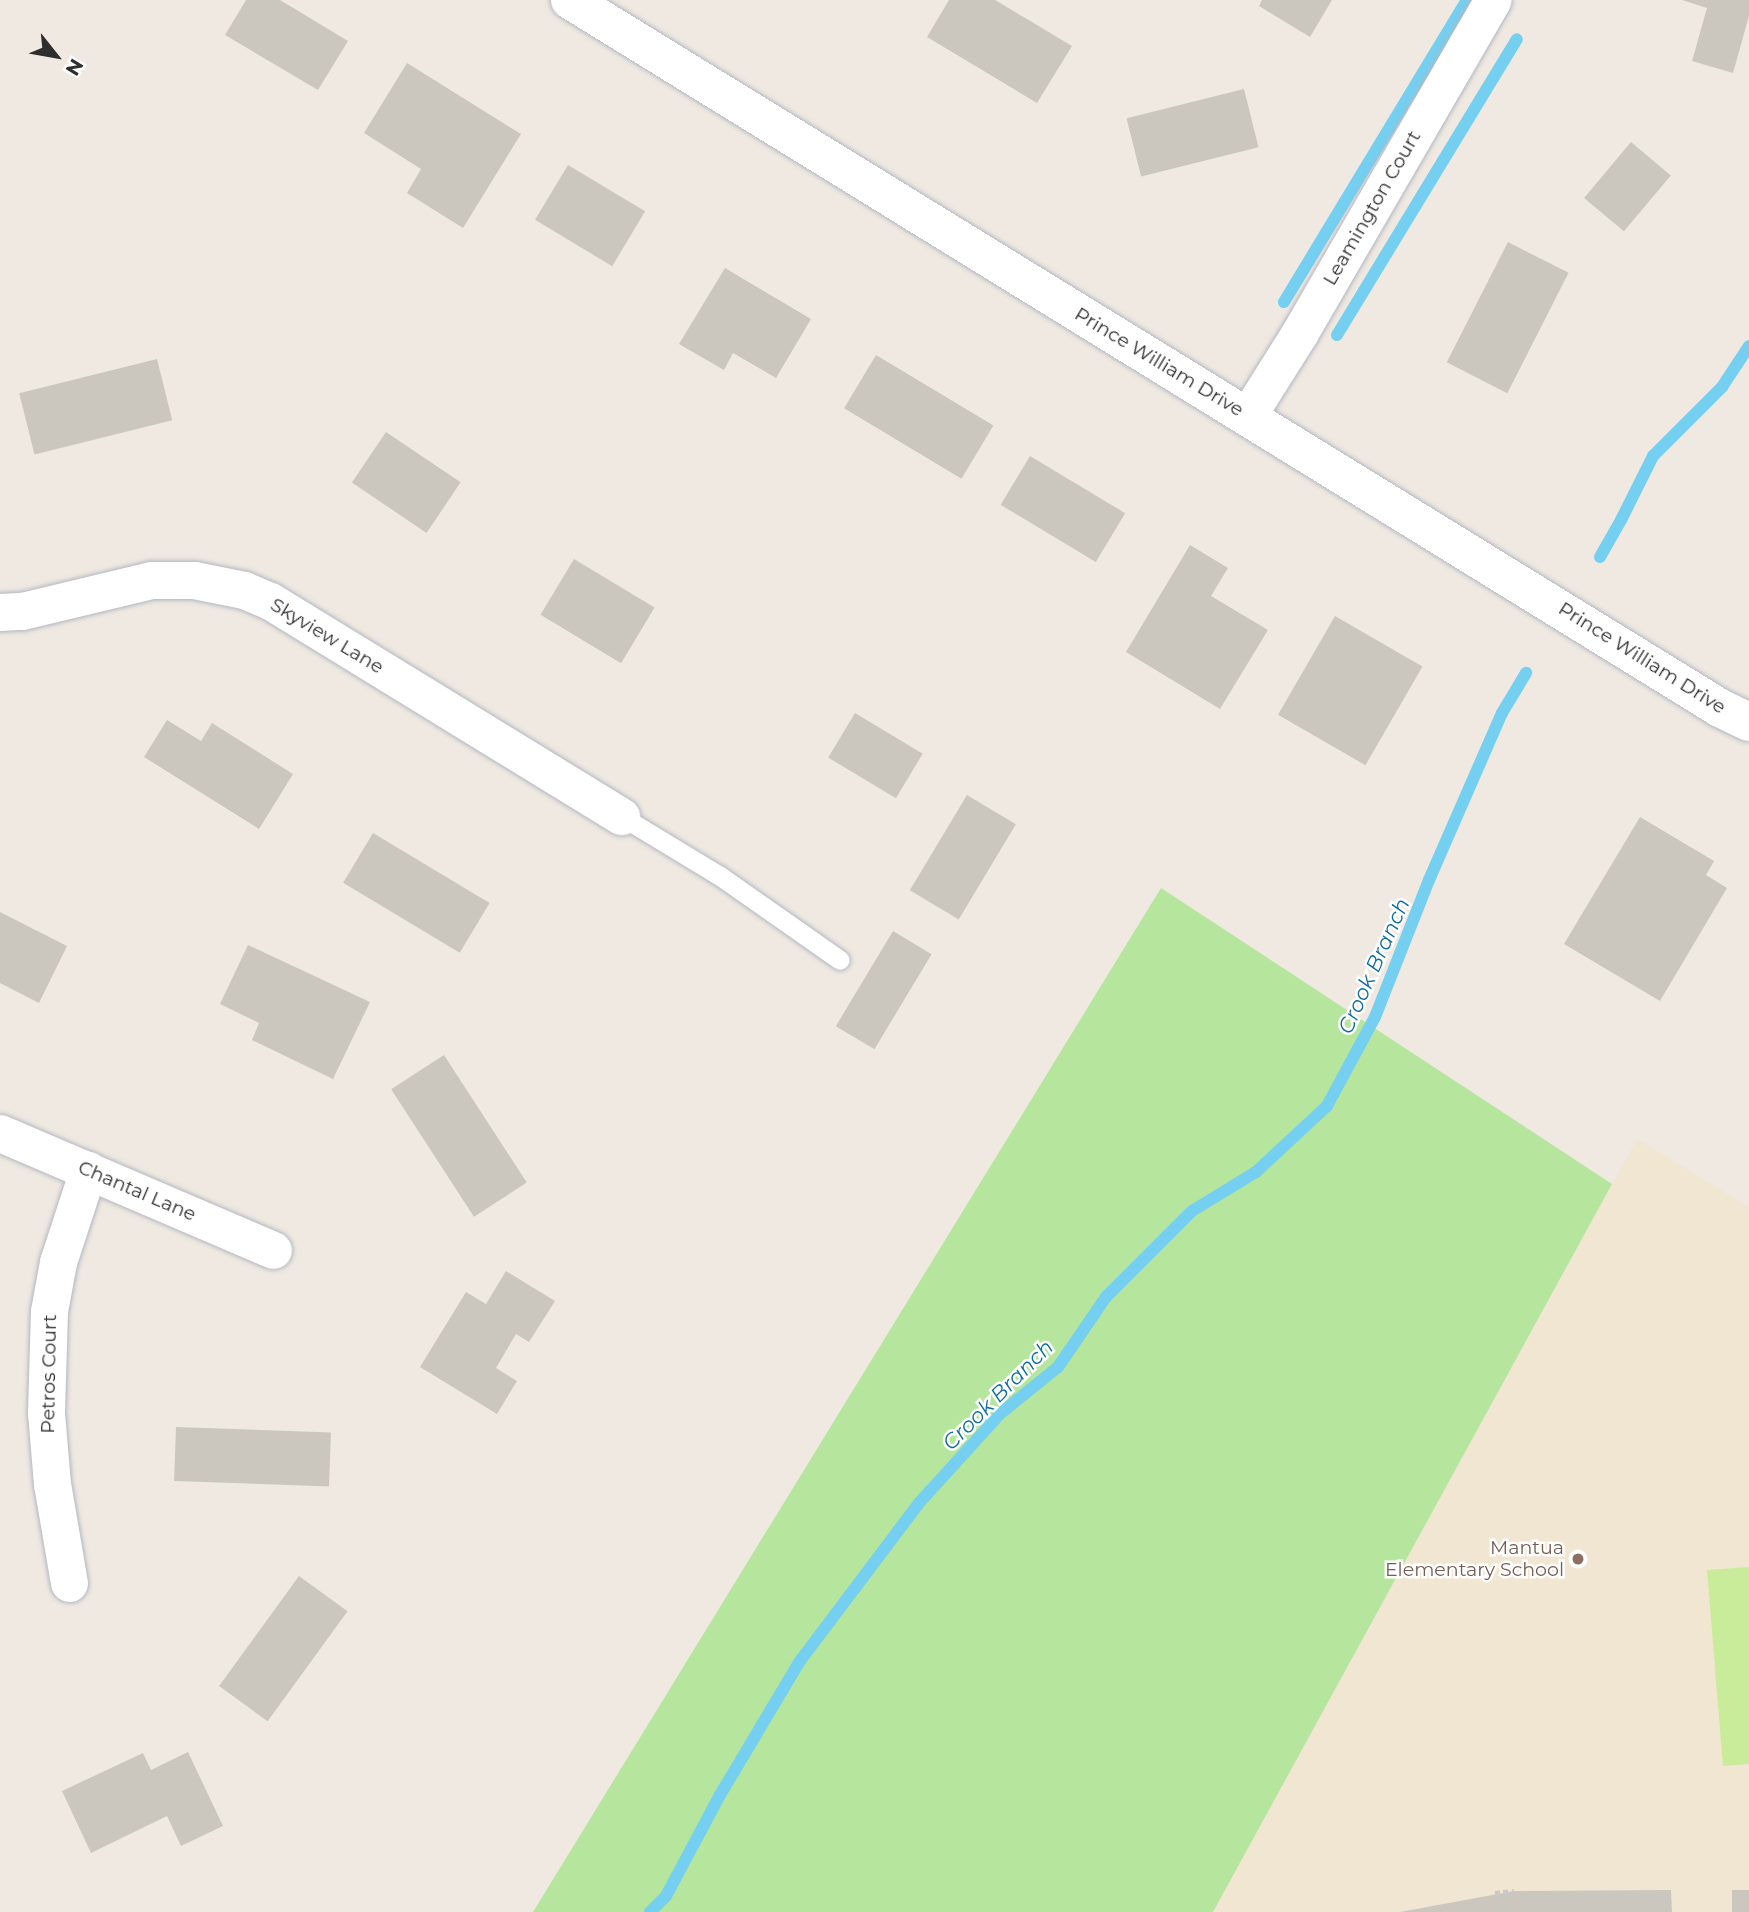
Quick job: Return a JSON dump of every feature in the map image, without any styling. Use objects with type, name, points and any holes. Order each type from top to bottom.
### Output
[{"type":"street","name":"Prince William Drive","points":[[570,0],[1720,708],[1749,722]]},
{"type":"street","name":"Leamington Court","points":[[1248,415],[1299,334],[1493,0]]},
{"type":"street","name":"Skyview Lane","points":[[0,612],[22,611],[151,580],[194,579],[244,590],[270,601],[621,816]]},
{"type":"street","name":"Chantal Lane","points":[[0,1133],[272,1250]]},
{"type":"street","name":"Petros Court","points":[[69,1583],[52,1484],[46,1412],[49,1311],[58,1262],[88,1170]]},
{"type":"lane","points":[[621,816],[720,876],[840,960]]},
{"type":"path","points":[[1494,1893],[1514,1891]]},
{"type":"shaded area","name":"Mantua Elementary School","points":[[1637,1139],[1749,1207],[1749,1912],[1213,1912]]},
{"type":"green space","points":[[1161,888],[1612,1184],[1213,1912],[533,1912]]},
{"type":"green space","points":[[1749,1567],[1749,1764],[1723,1766],[1707,1570]]},
{"type":"building","points":[[246,0],[280,0],[348,41],[318,90],[225,35]]},
{"type":"building","points":[[949,0],[995,0],[1072,46],[1037,103],[927,37]]},
{"type":"building","points":[[1262,0],[1332,0],[1310,37],[1259,6]]},
{"type":"building","points":[[1682,0],[1749,0],[1749,16],[1733,73],[1692,61],[1707,8]]},
{"type":"building","points":[[407,63],[521,134],[463,228],[407,193],[421,169],[364,133]]},
{"type":"building","points":[[1244,89],[1259,147],[1141,176],[1127,118]]},
{"type":"building","points":[[1631,142],[1671,175],[1624,231],[1584,198]]},
{"type":"building","points":[[568,165],[645,211],[612,266],[535,220]]},
{"type":"building","points":[[1508,242],[1569,273],[1507,393],[1447,362]]},
{"type":"building","points":[[725,268],[811,319],[776,378],[733,353],[724,370],[679,344]]},
{"type":"building","points":[[876,355],[993,426],[961,479],[844,408]]},
{"type":"building","points":[[157,359],[172,420],[34,454],[19,393]]},
{"type":"building","points":[[386,432],[461,482],[427,533],[352,483]]},
{"type":"building","points":[[1030,456],[1125,513],[1096,562],[1001,505]]},
{"type":"building","points":[[1190,545],[1228,568],[1211,596],[1268,630],[1220,709],[1126,652]]},
{"type":"building","points":[[574,559],[655,607],[621,663],[541,615]]},
{"type":"building","points":[[1335,616],[1422,666],[1365,765],[1278,715]]},
{"type":"building","points":[[855,713],[923,754],[896,798],[828,758]]},
{"type":"building","points":[[167,720],[201,741],[212,723],[293,774],[259,829],[144,757]]},
{"type":"building","points":[[967,795],[1016,824],[959,920],[910,890]]},
{"type":"building","points":[[1640,817],[1714,861],[1706,875],[1727,888],[1660,1001],[1564,944]]},
{"type":"building","points":[[373,833],[490,903],[460,953],[343,883]]},
{"type":"building","points":[[0,912],[67,946],[39,1003],[0,983]]},
{"type":"building","points":[[893,931],[932,954],[874,1049],[836,1026]]},
{"type":"building","points":[[248,945],[370,1002],[333,1079],[252,1040],[259,1023],[220,1004]]},
{"type":"building","points":[[444,1055],[527,1182],[474,1217],[391,1089]]},
{"type":"building","points":[[506,1271],[555,1301],[529,1342],[516,1334],[496,1368],[517,1381],[497,1414],[420,1367],[466,1292],[486,1304]]},
{"type":"building","points":[[176,1427],[331,1432],[329,1486],[174,1481]]},
{"type":"building","points":[[299,1576],[348,1611],[268,1721],[219,1686]]},
{"type":"building","points":[[188,1752],[223,1826],[181,1846],[167,1816],[91,1853],[62,1791],[143,1753],[151,1770]]},
{"type":"building","points":[[1671,1890],[1672,1912],[1400,1912],[1514,1891]]},
{"type":"building","points":[[1732,1890],[1749,1890],[1749,1912],[1732,1912]]},
{"type":"waterway","points":[[1284,302],[1467,0]]},
{"type":"waterway","points":[[1337,335],[1517,39]]},
{"type":"waterway","name":"Crook Branch","points":[[1600,557],[1653,456],[1722,387],[1749,346]]},
{"type":"waterway","name":"Crook Branch","points":[[650,1912],[666,1896],[720,1795],[800,1661],[919,1503],[1001,1413],[1058,1367],[1106,1297],[1192,1211],[1256,1172],[1327,1106],[1375,1017],[1429,880],[1502,713],[1526,673]]},
{"type":"place","name":"Mantua Elementary School","points":[[1578,1559]]}]
